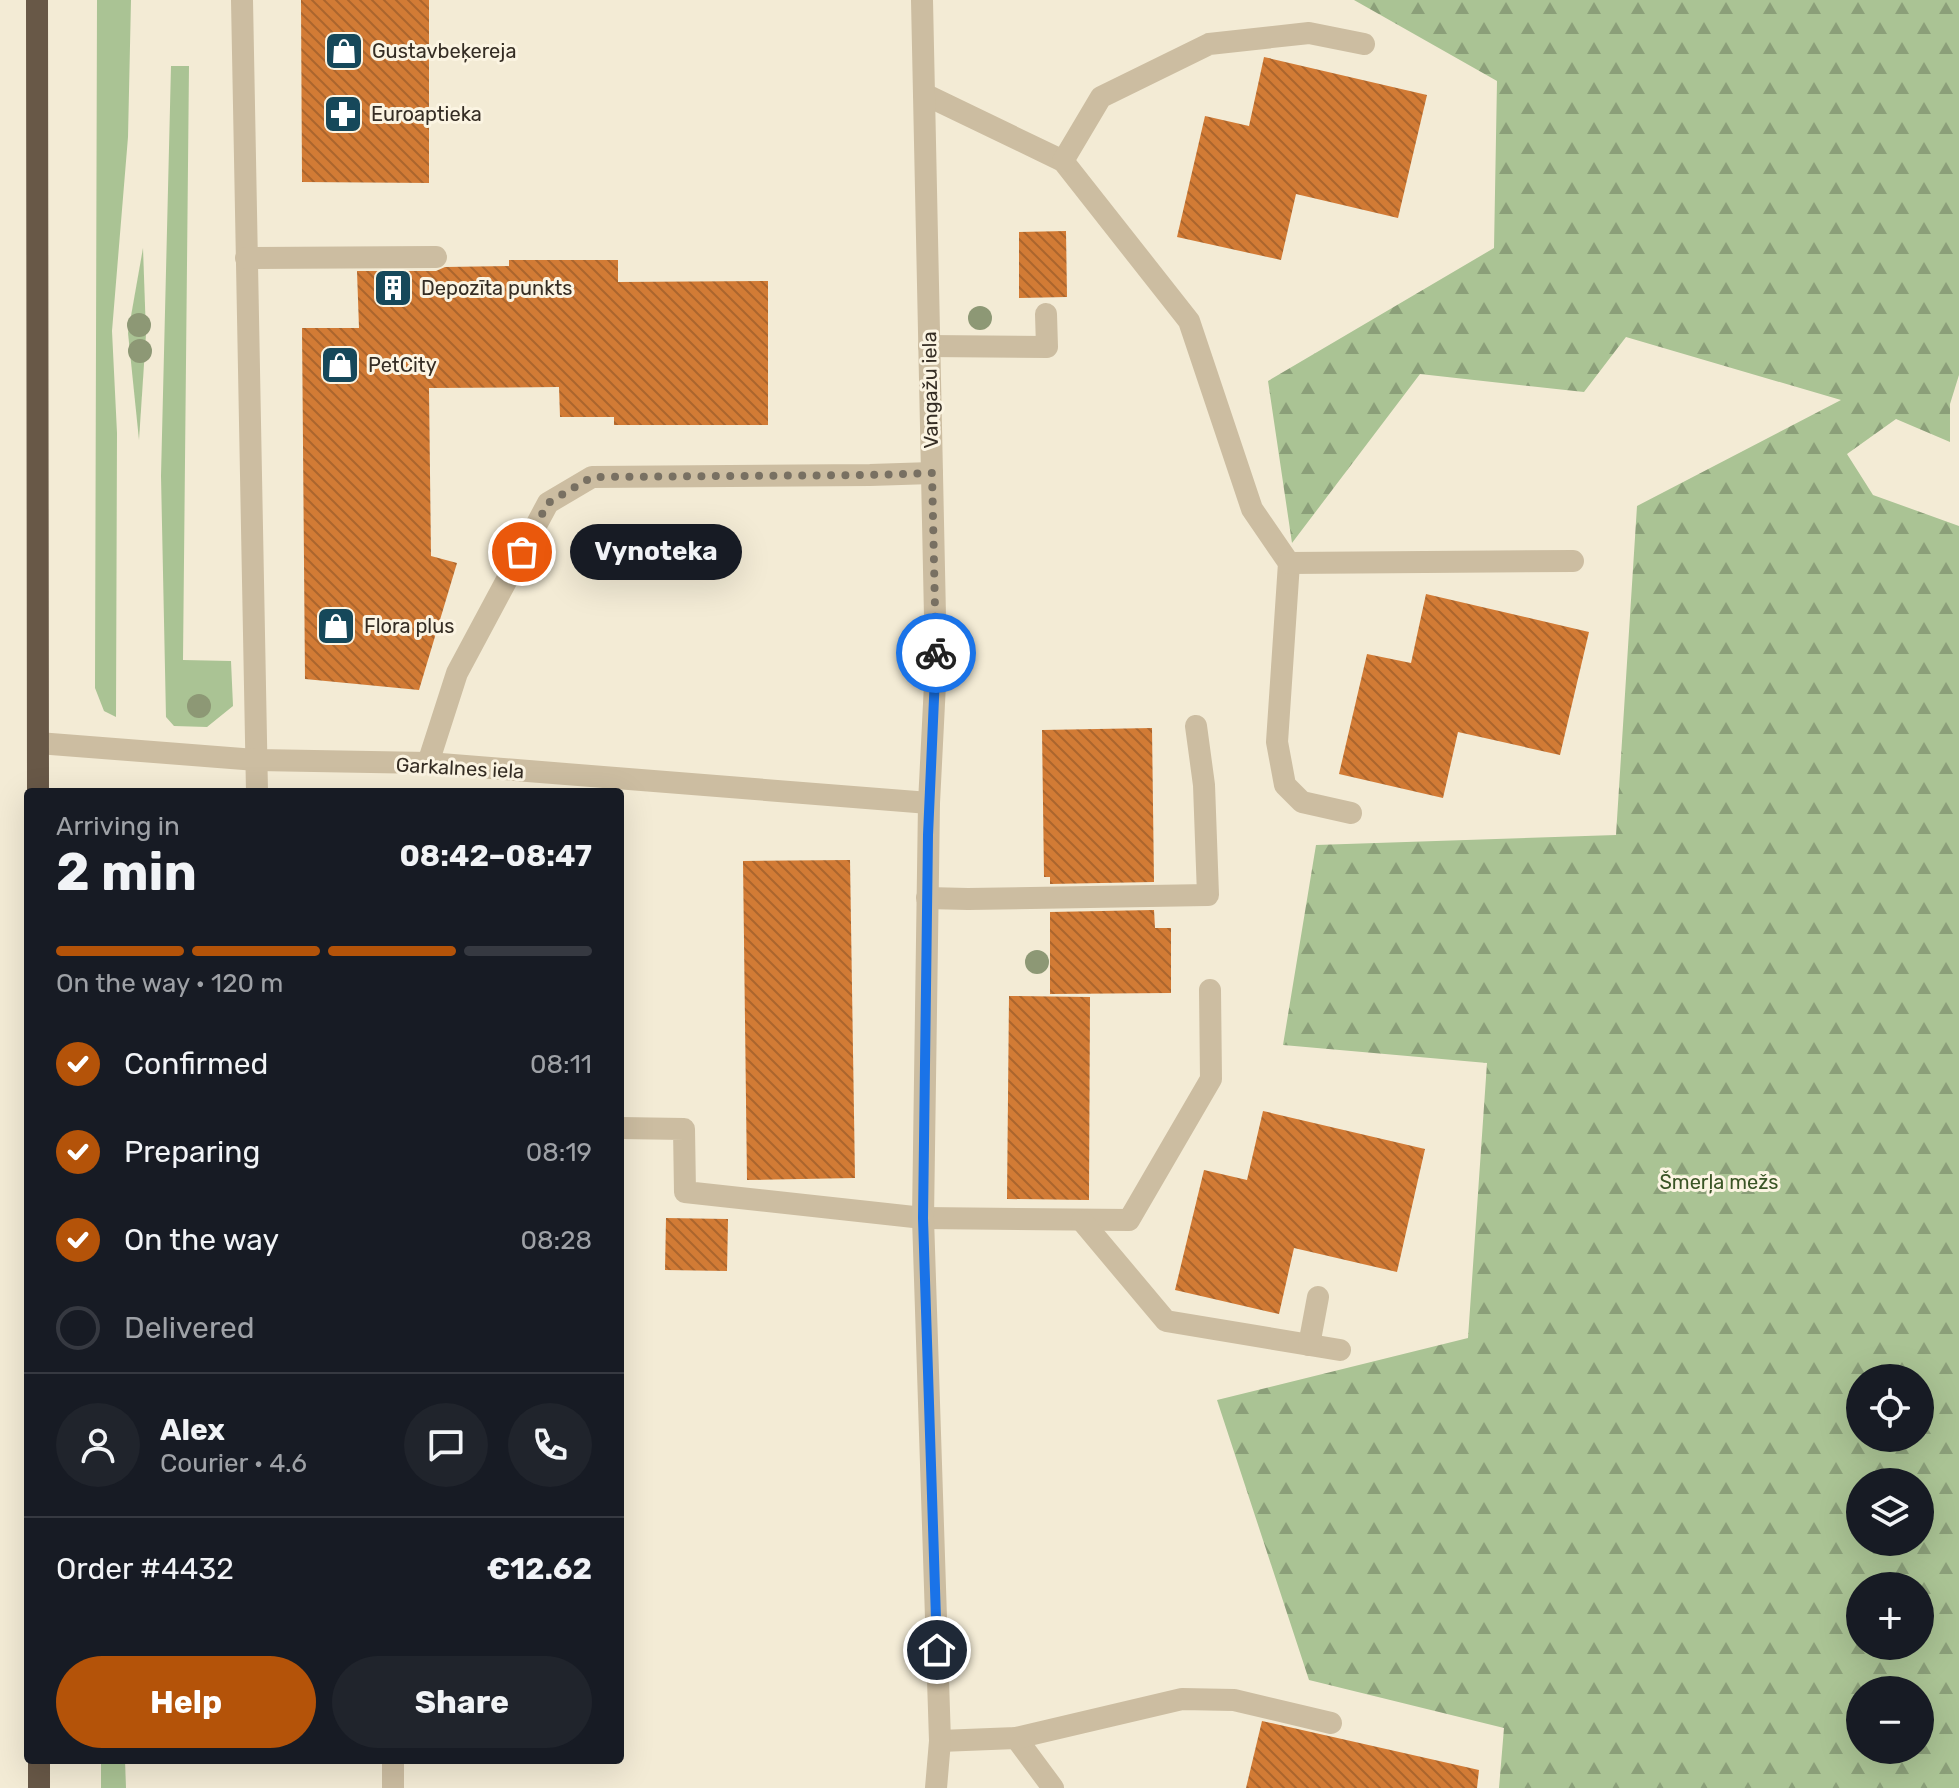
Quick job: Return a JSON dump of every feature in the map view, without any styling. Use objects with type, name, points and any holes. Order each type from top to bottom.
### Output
[{"type":"highway","points":[[37,0],[38,788]]},
{"type":"highway","points":[[39,1764],[39,1788]]},
{"type":"street","points":[[242,0],[257,788]]},
{"type":"street","name":"Vangažu iela","points":[[922,0],[936,664],[929,803],[923,1218],[940,1741],[936,1788]]},
{"type":"street","points":[[1063,161],[1101,97],[1209,44],[1309,33],[1364,44]]},
{"type":"street","points":[[924,94],[1063,161],[1189,321],[1252,509],[1289,563],[1277,742],[1285,785],[1302,802],[1351,813]]},
{"type":"street","points":[[246,258],[436,257]]},
{"type":"street","points":[[929,346],[1047,347],[1046,314]]},
{"type":"street","points":[[428,763],[457,673],[548,503],[592,477],[932,473]]},
{"type":"street","points":[[1289,563],[1573,561]]},
{"type":"street","points":[[927,898],[1208,895],[1204,785],[1196,726]]},
{"type":"street","name":"Garkalnes iela","points":[[38,743],[257,760],[428,763],[929,803]]},
{"type":"street","points":[[624,1128],[684,1129],[685,1192],[923,1218],[1129,1220],[1211,1079],[1210,990]]},
{"type":"street","points":[[1082,1221],[1166,1321],[1340,1350]]},
{"type":"street","points":[[1309,1345],[1318,1297]]},
{"type":"street","points":[[940,1741],[1016,1738],[1182,1699],[1234,1700],[1331,1723]]},
{"type":"street","points":[[1016,1738],[1053,1788]]},
{"type":"street","points":[[393,1764],[393,1788]]},
{"type":"green space","points":[[97,0],[131,0],[128,137],[112,331],[117,433],[116,717],[104,711],[95,688]]},
{"type":"green space","name":"Šmerļa mežs","points":[[1354,0],[1959,0],[1959,375],[1950,404],[1950,442],[1896,419],[1847,454],[1873,495],[1959,526],[1959,1788],[1499,1788],[1504,1728],[1309,1680],[1217,1400],[1468,1338],[1487,1063],[1283,1045],[1316,845],[1616,835],[1637,506],[1841,400],[1626,337],[1584,392],[1420,374],[1292,543],[1268,381],[1494,248],[1497,81]]},
{"type":"green space","points":[[171,66],[189,66],[183,660],[231,661],[233,706],[207,727],[174,726],[166,717],[161,476]]},
{"type":"green space","points":[[143,248],[146,334],[139,440],[128,333]]},
{"type":"green space","points":[[101,1764],[125,1764],[126,1788],[101,1788]]},
{"type":"building","points":[[301,0],[429,0],[429,183],[302,182]]},
{"type":"building","points":[[1264,57],[1427,95],[1398,218],[1296,194],[1281,260],[1177,237],[1205,116],[1249,126]]},
{"type":"building","points":[[1066,231],[1067,297],[1019,298],[1019,232]]},
{"type":"building","points":[[509,260],[618,260],[618,282],[768,281],[768,425],[614,425],[614,417],[560,417],[559,387],[429,388],[431,556],[457,563],[419,690],[305,679],[302,328],[359,328],[357,271],[436,271],[445,267],[509,266]]},
{"type":"building","points":[[1426,594],[1589,632],[1560,755],[1458,732],[1443,798],[1339,774],[1367,654],[1411,663]]},
{"type":"building","points":[[1152,728],[1154,882],[1050,884],[1050,877],[1044,877],[1042,730]]},
{"type":"building","points":[[850,860],[855,1178],[747,1180],[743,861]]},
{"type":"building","points":[[1154,910],[1155,928],[1171,928],[1171,993],[1050,994],[1050,912]]},
{"type":"building","points":[[1009,996],[1090,997],[1089,1200],[1007,1199]]},
{"type":"building","points":[[1263,1111],[1425,1149],[1397,1272],[1294,1248],[1279,1314],[1175,1290],[1204,1170],[1247,1180]]},
{"type":"building","points":[[666,1218],[728,1219],[727,1271],[665,1270]]},
{"type":"building","points":[[1262,1721],[1479,1770],[1477,1788],[1246,1788]]},
{"type":"way so far","points":[[522,552],[548,503],[592,477],[932,473],[936,653]]},
{"type":"place","name":"Gustavbeķereja","points":[[344,51]]},
{"type":"place","name":"Euroaptieka","points":[[343,114]]},
{"type":"place","name":"Depozīta punkts","points":[[393,288]]},
{"type":"place","name":"PetCity","points":[[340,365]]},
{"type":"place","name":"Vynoteka","points":[[522,552]]},
{"type":"place","name":"Flora plus","points":[[336,626]]},
{"type":"route","points":[[936,653],[928,835],[923,1218],[937,1650]]}]
